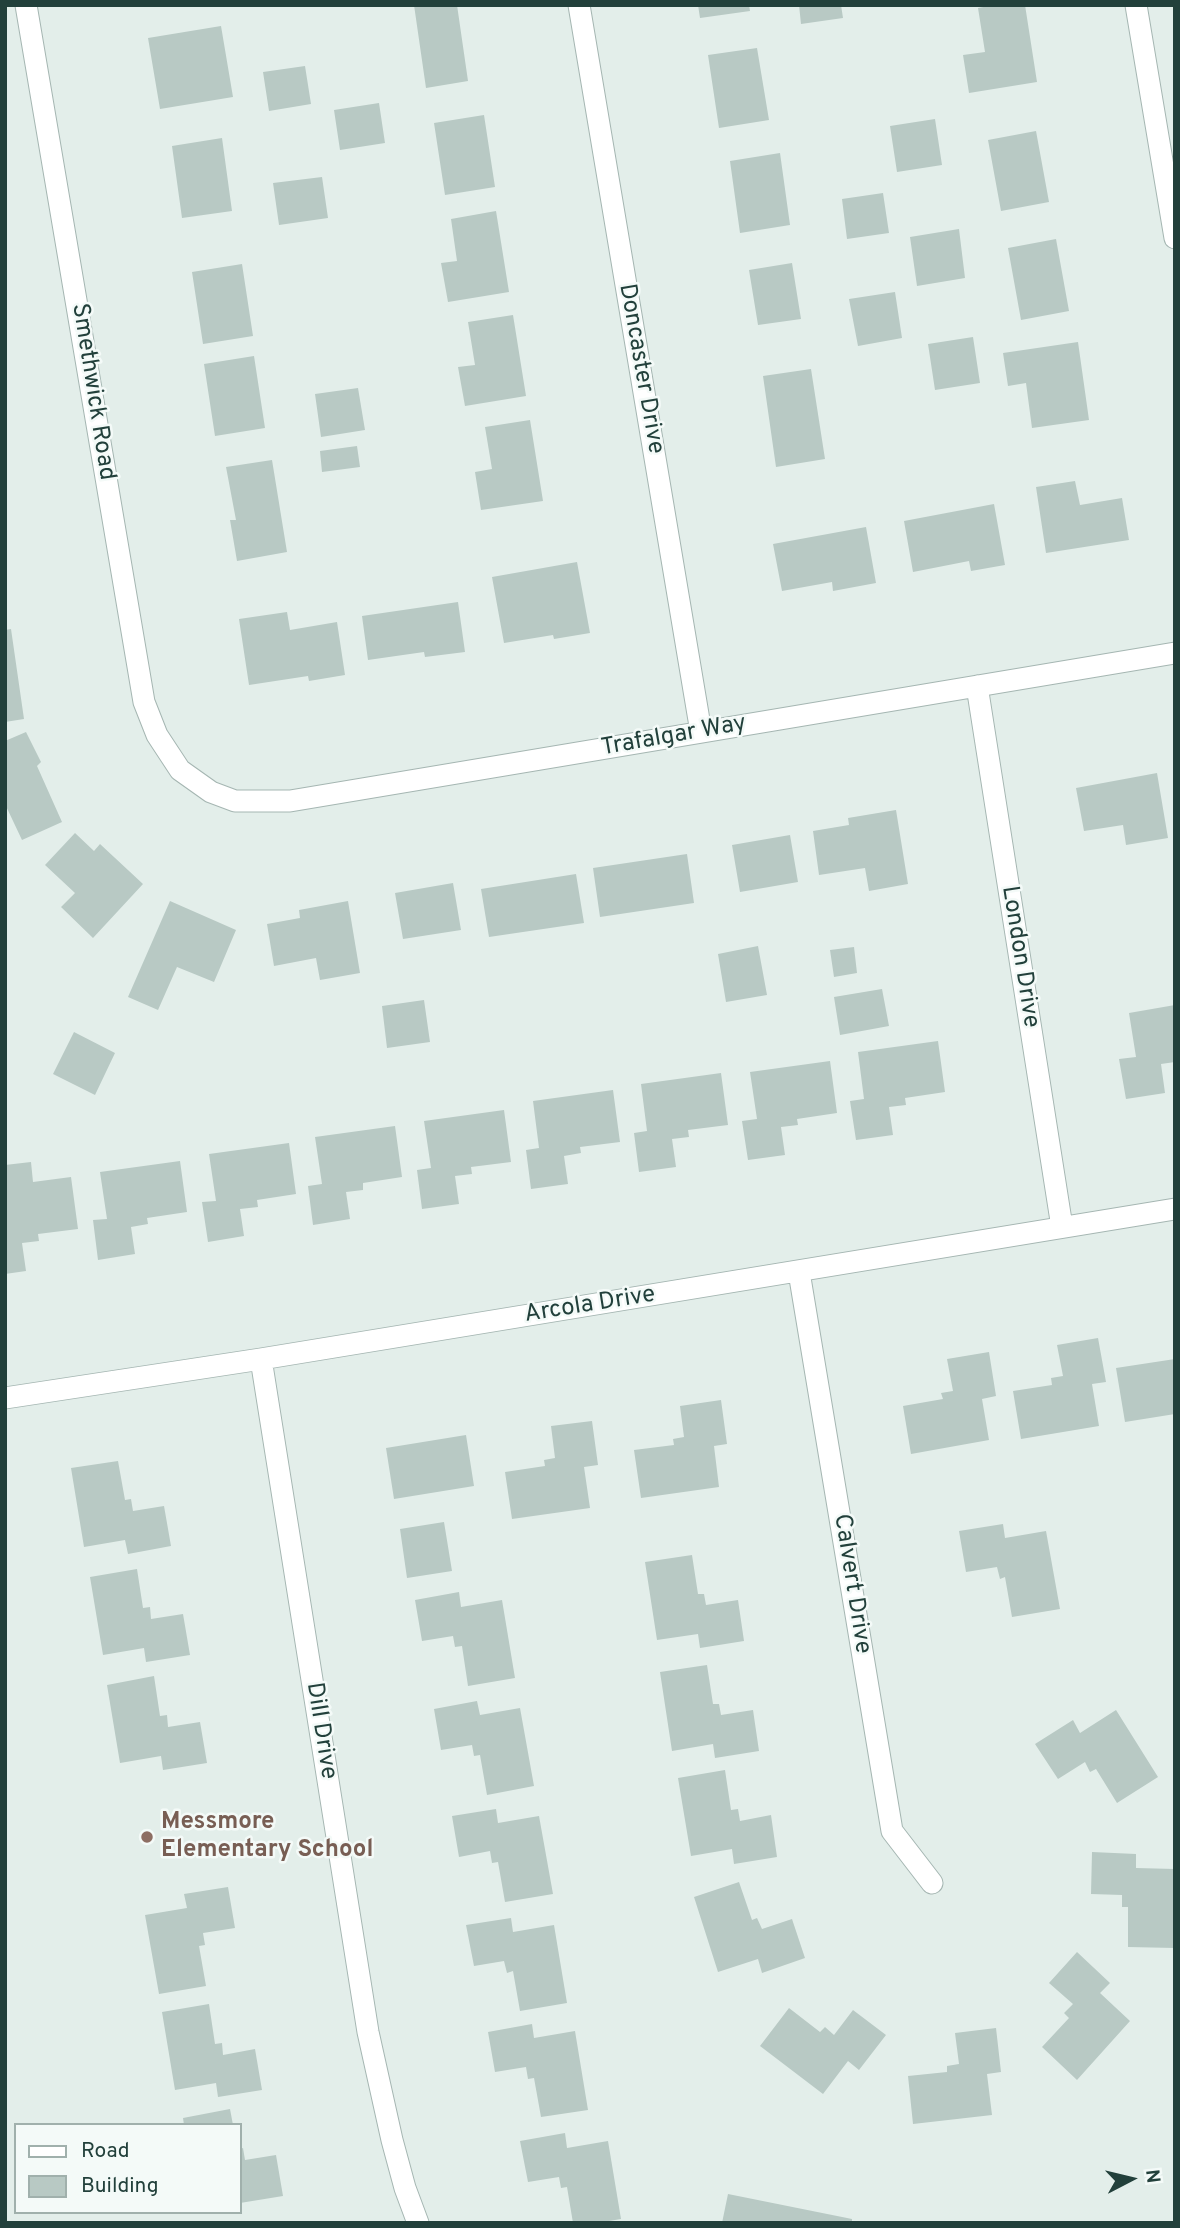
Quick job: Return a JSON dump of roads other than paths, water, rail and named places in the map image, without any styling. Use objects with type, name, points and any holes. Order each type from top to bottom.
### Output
[{"type":"street","name":"Smethwick Road","points":[[26,5],[144,702],[157,734],[180,770]]},
{"type":"street","name":"Doncaster Drive","points":[[579,5],[701,732]]},
{"type":"street","points":[[1136,5],[1175,238]]},
{"type":"street","name":"Trafalgar Way","points":[[180,770],[211,792],[235,801],[290,802],[1175,653]]},
{"type":"street","name":"London Drive","points":[[976,686],[1062,1227]]},
{"type":"street","name":"Arcola Drive","points":[[5,1398],[261,1359],[1175,1209]]},
{"type":"street","name":"Calvert Drive","points":[[799,1272],[892,1831],[932,1883]]},
{"type":"street","name":"Dill Drive","points":[[261,1359],[368,2032],[392,2140],[418,2223]]},
{"type":"place","name":"Messmore Elementary School","points":[[147,1837]]}]
